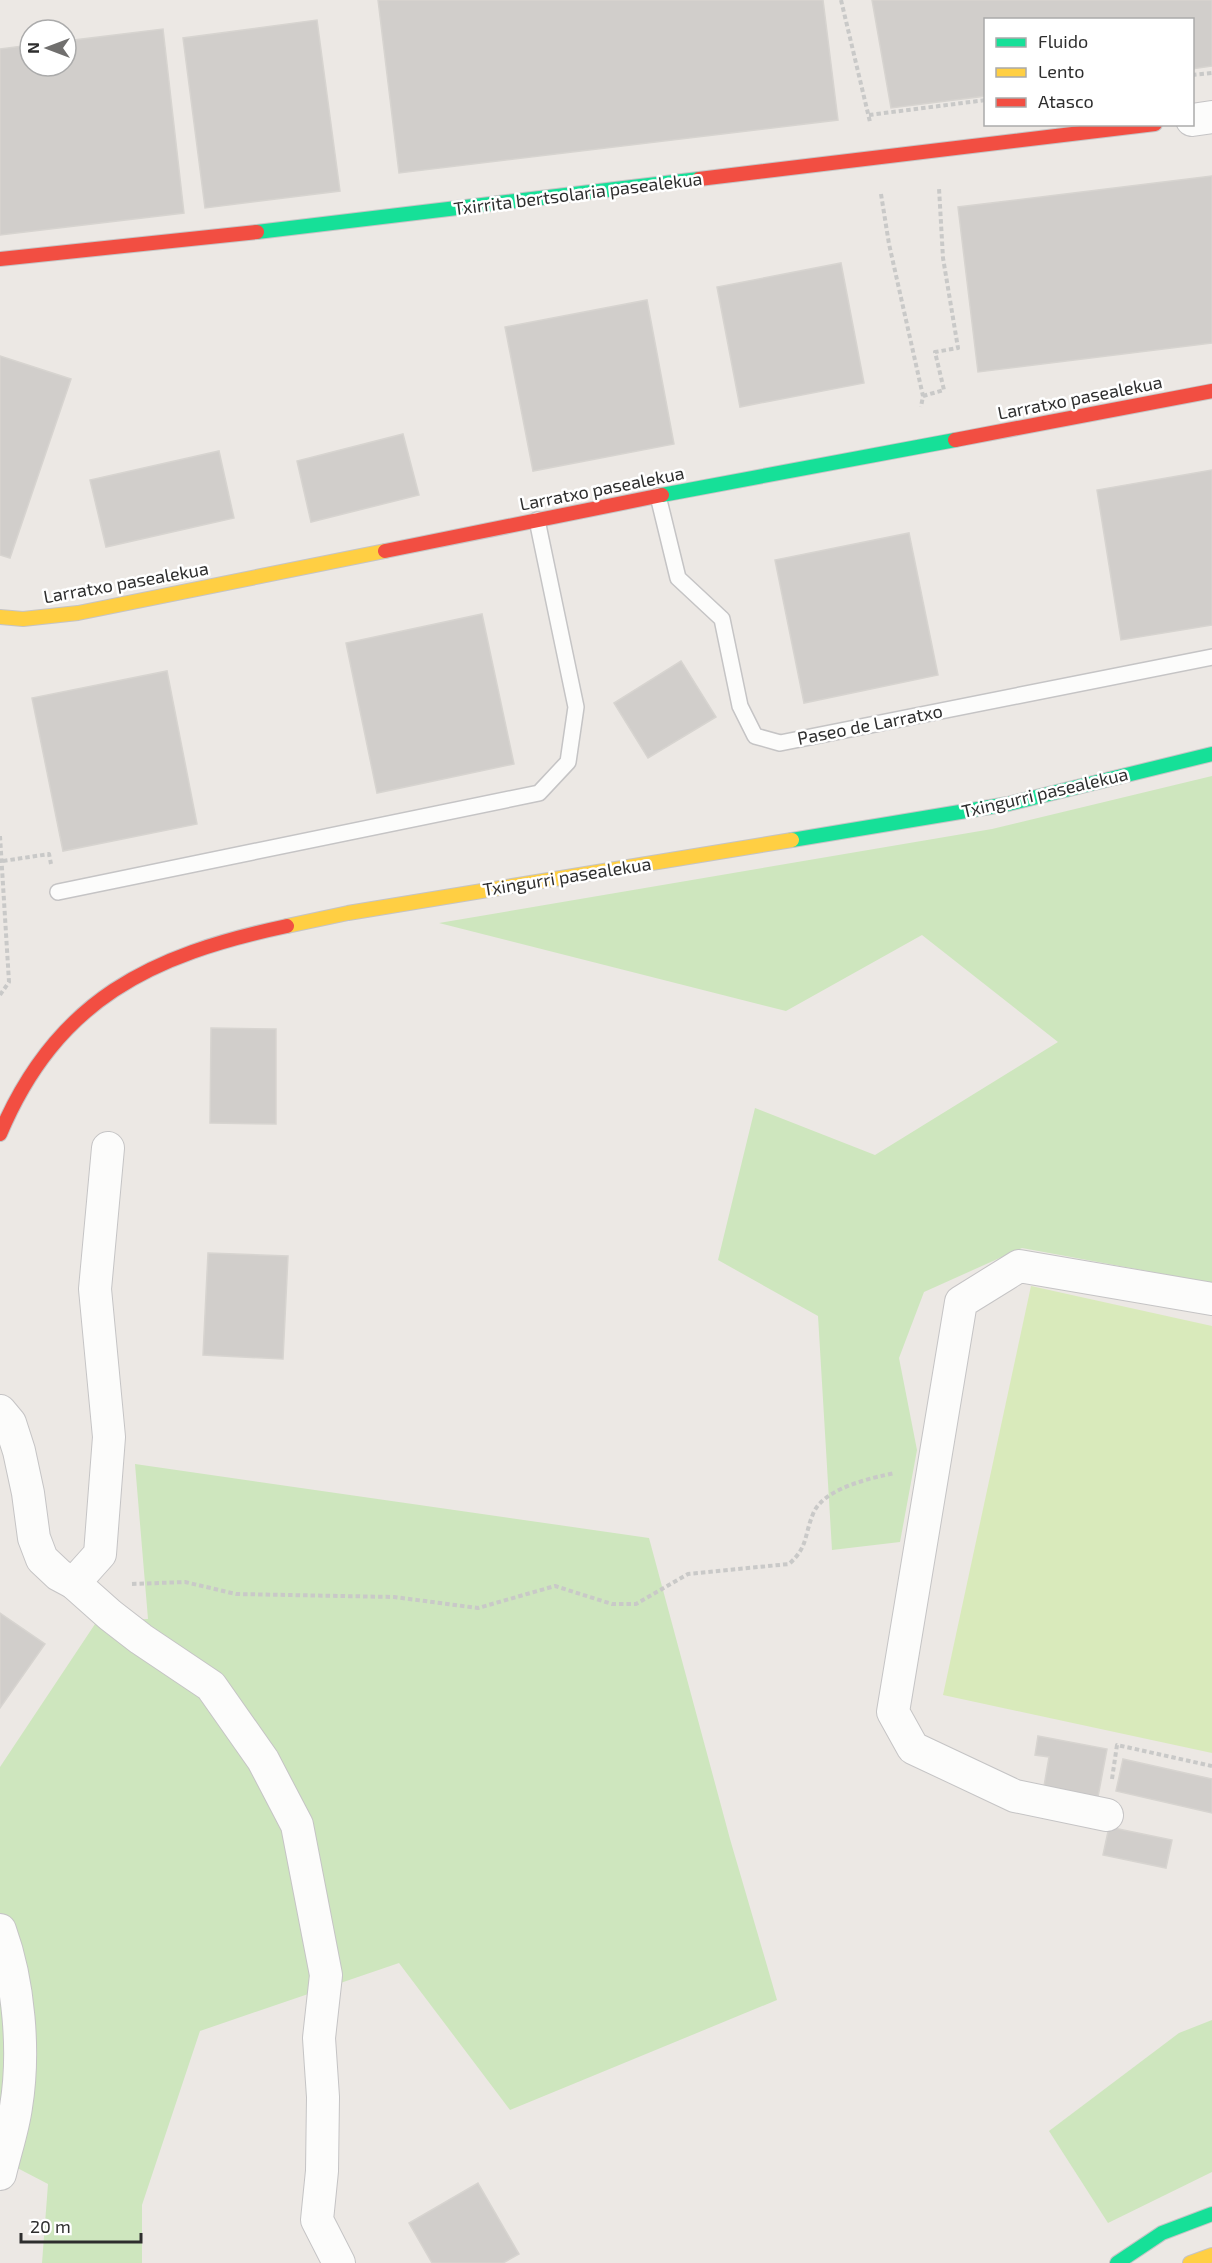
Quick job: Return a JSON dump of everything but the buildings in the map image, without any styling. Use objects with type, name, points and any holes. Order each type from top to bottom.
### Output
[{"type":"main road","name":"Txirrita bertsolaria pasealekua","points":[[0,259],[156,244],[1139,126]]},
{"type":"main road","name":"Larratxo pasealekua","points":[[0,617],[23,619],[78,613],[658,496],[1212,391]]},
{"type":"main road","name":"Txingurri pasealekua","points":[[0,1134],[21,1089],[49,1046],[93,1005],[146,970],[196,950],[272,929],[348,913],[1008,804],[1212,754]]},
{"type":"main road","points":[[1116,2263],[1162,2233],[1212,2214]]},
{"type":"main road","points":[[1190,2263],[1212,2255]]},
{"type":"street","points":[[1194,120],[1212,117]]},
{"type":"street","points":[[74,1583],[100,1554],[109,1437],[95,1289],[108,1148]]},
{"type":"street","points":[[1107,1815],[1015,1796],[914,1748],[893,1712],[961,1302],[1019,1266],[1212,1299]]},
{"type":"street","points":[[0,1411],[10,1423],[19,1451],[34,1538],[42,1559],[58,1575],[74,1583],[141,1639],[211,1686],[263,1760],[297,1825],[326,1975],[319,2038],[323,2118],[322,2170],[317,2220],[339,2263]]},
{"type":"street","points":[[0,1930],[8,1950],[18,2004],[19,2056],[16,2107],[4,2144],[0,2174]]},
{"type":"lane","name":"Paseo de Larratxo","points":[[658,496],[678,578],[722,620],[741,706],[755,736],[780,743],[1212,657]]},
{"type":"lane","points":[[58,892],[539,793],[568,762],[576,707],[537,520]]},
{"type":"path","points":[[841,0],[869,115],[889,244],[923,396],[913,449]]},
{"type":"path","points":[[1194,75],[1212,73]]},
{"type":"path","points":[[869,115],[984,100]]},
{"type":"path","points":[[923,396],[944,390],[935,352],[958,348],[943,258],[939,187]]},
{"type":"path","points":[[0,836],[9,982],[0,995]]},
{"type":"path","points":[[3,861],[49,854],[58,892]]},
{"type":"path","points":[[100,1554],[114,1573],[128,1584],[185,1581],[236,1594],[394,1597],[478,1608],[555,1586],[612,1604],[636,1604],[688,1574],[789,1564],[801,1554],[814,1511],[828,1496],[853,1483],[904,1471],[923,1458],[938,1443]]},
{"type":"path","points":[[1107,1815],[1117,1745],[1212,1766]]},
{"type":"green space","points":[[1212,776],[1212,1283],[1022,1248],[924,1292],[899,1358],[917,1450],[900,1542],[832,1550],[818,1316],[718,1260],[755,1108],[875,1155],[1058,1042],[922,935],[786,1011],[439,923],[992,829]]},
{"type":"green space","points":[[1031,1286],[1212,1326],[1212,1753],[943,1695]]},
{"type":"green space","points":[[135,1464],[649,1538],[730,1839],[777,2000],[510,2110],[399,1963],[200,2031],[142,2205],[142,2263],[42,2263],[48,2184],[0,2159],[0,1767],[97,1621],[148,1619]]},
{"type":"green space","points":[[1212,2020],[1212,2172],[1108,2223],[1049,2131],[1179,2033]]},
{"type":"traffic: fast","points":[[257,232],[699,179]]},
{"type":"traffic: fast","points":[[662,495],[955,440]]},
{"type":"traffic: fast","points":[[792,840],[1008,804],[1212,754]]},
{"type":"traffic: fast","points":[[1117,2263],[1162,2233],[1212,2214]]},
{"type":"traffic: slow","points":[[0,617],[23,619],[78,613],[385,551]]},
{"type":"traffic: slow","points":[[287,926],[348,913],[792,840]]},
{"type":"traffic: slow","points":[[1190,2263],[1212,2255]]},
{"type":"traffic: jam","points":[[699,179],[1138,126]]},
{"type":"traffic: jam","points":[[0,259],[257,232]]},
{"type":"traffic: jam","points":[[955,440],[1212,391]]},
{"type":"traffic: jam","points":[[385,551],[662,495]]},
{"type":"traffic: jam","points":[[0,1134],[23,1087],[50,1049],[80,1017],[114,990],[151,969],[193,952],[287,926]]}]
